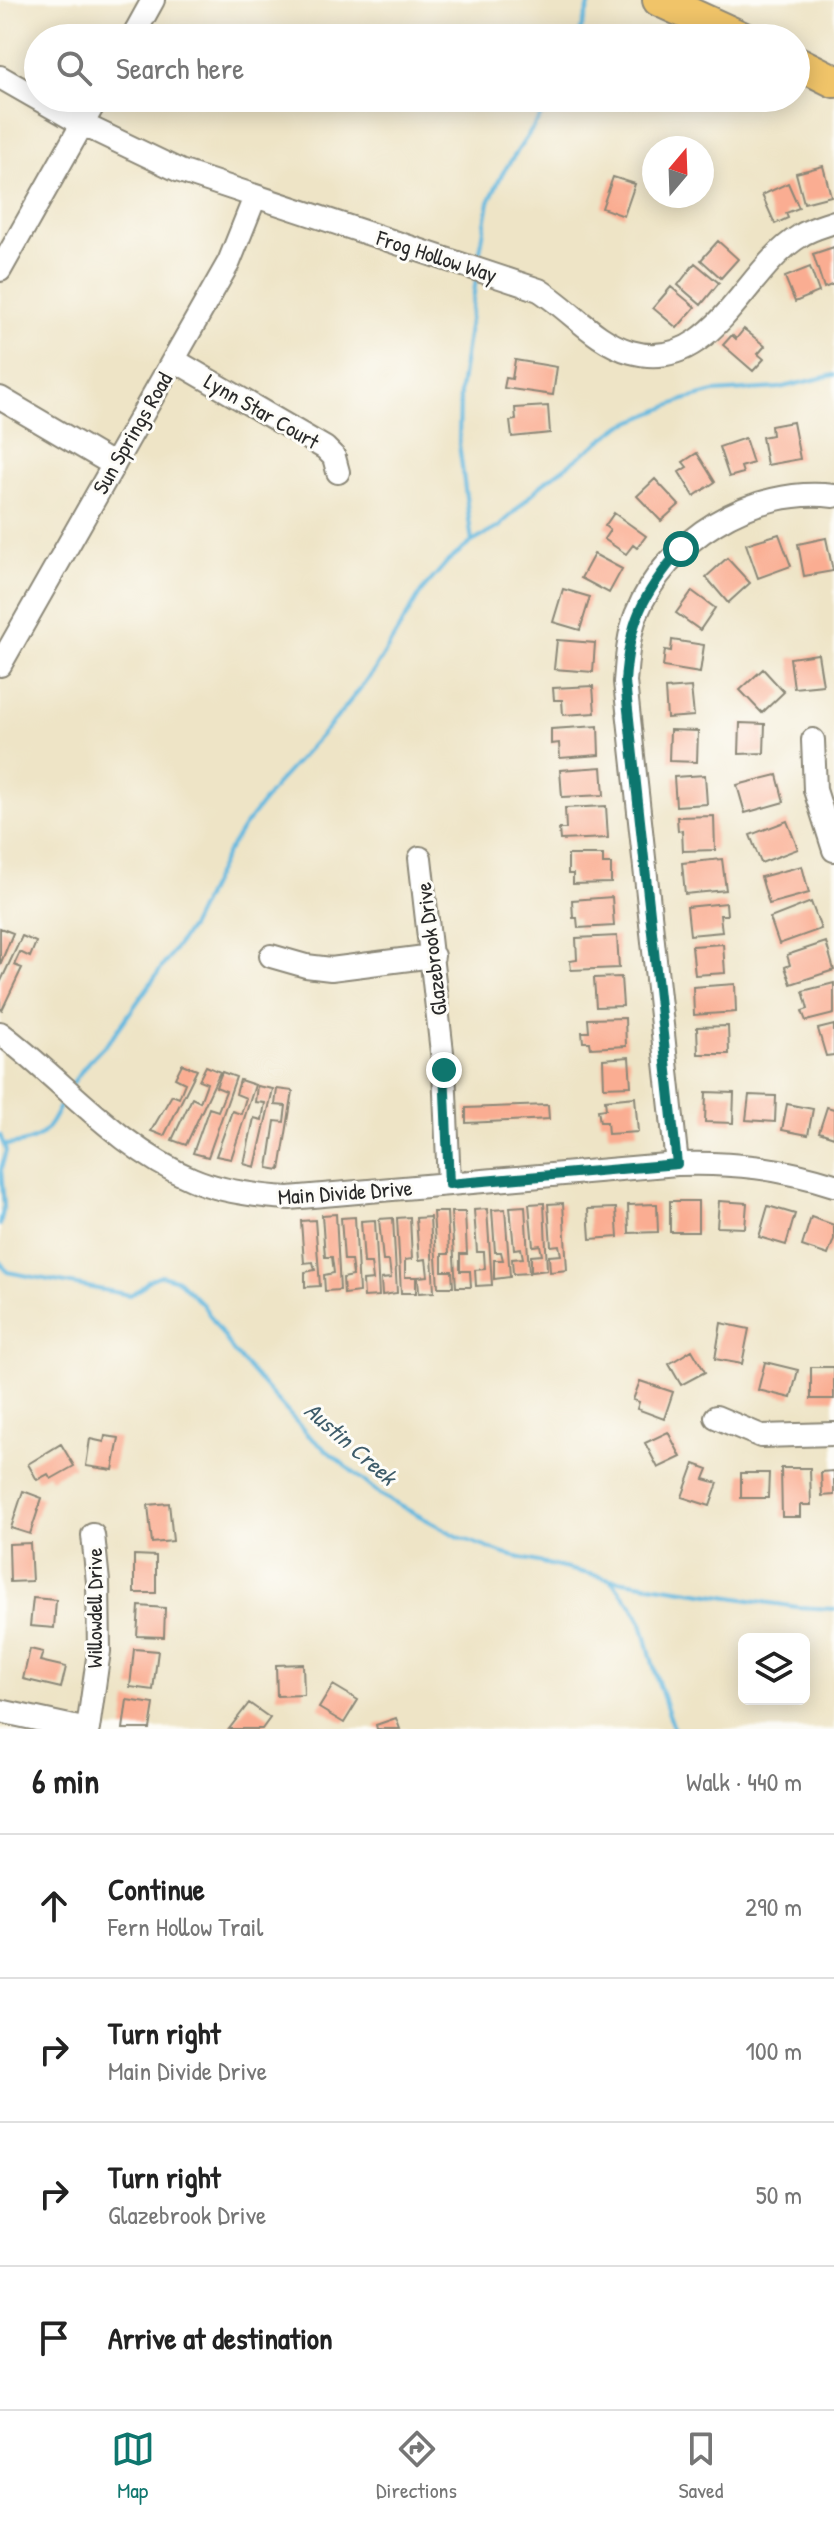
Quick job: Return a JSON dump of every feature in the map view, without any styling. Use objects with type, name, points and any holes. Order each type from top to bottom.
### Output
[{"type":"highway","points":[[659,0],[711,24]]},
{"type":"highway","points":[[810,69],[834,81]]},
{"type":"street","points":[[140,24],[153,0]]},
{"type":"street","name":"Frog Hollow Way","points":[[0,77],[24,91]]},
{"type":"street","name":"Frog Hollow Way","points":[[61,112],[180,171],[539,290],[607,342],[631,352],[653,356],[681,350],[706,336],[782,251],[799,236],[834,222]]},
{"type":"street","points":[[0,270],[89,112]]},
{"type":"street","name":"Sun Springs Road","points":[[0,665],[229,262],[243,235],[255,197]]},
{"type":"street","name":"Lynn Star Court","points":[[174,360],[325,448],[334,457],[338,472]]},
{"type":"street","points":[[0,398],[114,465]]},
{"type":"street","points":[[677,1164],[625,682],[628,648],[637,615],[656,578],[681,549],[708,528],[748,506],[794,495],[834,496]]},
{"type":"street","points":[[813,740],[815,790],[834,850]]},
{"type":"street","name":"Glazebrook Drive","points":[[420,858],[444,1070],[449,1184]]},
{"type":"street","points":[[271,956],[331,969],[433,956]]},
{"type":"street","name":"Main Divide Drive","points":[[0,1033],[42,1065],[122,1137],[158,1162],[194,1180],[253,1195],[289,1198],[717,1163],[790,1171],[834,1185]]},
{"type":"street","points":[[716,1417],[761,1436],[834,1434]]},
{"type":"street","name":"Willowdell Drive","points":[[85,1729],[99,1651],[98,1582],[93,1535]]},
{"type":"street","points":[[0,1711],[85,1729]]},
{"type":"building","points":[[823,166],[831,196],[804,203],[796,173]]},
{"type":"building","points":[[613,177],[635,184],[624,216],[602,208]]},
{"type":"building","points":[[788,183],[799,208],[786,213],[788,218],[775,224],[762,195]]},
{"type":"building","points":[[718,241],[738,259],[721,278],[701,260]]},
{"type":"building","points":[[834,247],[834,284],[824,288],[813,254]]},
{"type":"building","points":[[695,263],[719,283],[701,305],[678,285]]},
{"type":"building","points":[[810,267],[819,292],[795,302],[785,277]]},
{"type":"building","points":[[671,287],[695,307],[677,328],[653,308]]},
{"type":"building","points":[[744,329],[765,346],[758,354],[764,359],[753,371],[723,345],[732,335],[736,339]]},
{"type":"building","points":[[515,360],[557,367],[553,395],[504,388],[506,378],[512,379]]},
{"type":"building","points":[[548,406],[550,433],[512,437],[510,421],[516,420],[515,408]]},
{"type":"building","points":[[793,422],[800,459],[767,465],[762,437],[772,435],[771,426]]},
{"type":"building","points":[[745,438],[753,463],[741,467],[743,473],[729,477],[719,447]]},
{"type":"building","points":[[697,453],[715,482],[694,496],[679,472],[687,467],[683,462]]},
{"type":"building","points":[[655,479],[679,505],[661,521],[637,496]]},
{"type":"building","points":[[614,513],[646,536],[637,548],[633,545],[626,554],[604,539],[610,530],[605,526]]},
{"type":"building","points":[[779,534],[791,566],[758,578],[746,544]]},
{"type":"building","points":[[826,538],[833,571],[804,576],[798,544]]},
{"type":"building","points":[[594,554],[622,569],[609,593],[581,578]]},
{"type":"building","points":[[727,558],[750,583],[728,603],[706,577]]},
{"type":"building","points":[[563,589],[590,597],[580,630],[553,622]]},
{"type":"building","points":[[692,591],[715,608],[700,630],[676,613]]},
{"type":"building","points":[[557,640],[595,643],[593,672],[554,669]]},
{"type":"building","points":[[672,640],[704,645],[700,673],[663,667],[665,650],[671,651]]},
{"type":"building","points":[[818,654],[823,685],[794,688],[790,658]]},
{"type":"building","points":[[763,669],[784,692],[762,713],[740,690]]},
{"type":"building","points":[[593,686],[595,713],[563,715],[562,700],[554,700],[553,688]]},
{"type":"building","points":[[691,687],[694,716],[667,718],[665,689]]},
{"type":"building","points":[[740,723],[765,724],[764,753],[739,754]]},
{"type":"building","points":[[598,726],[599,755],[560,758],[559,743],[551,744],[551,729]]},
{"type":"building","points":[[670,730],[698,731],[697,762],[669,761]]},
{"type":"building","points":[[602,767],[604,795],[562,797],[560,770]]},
{"type":"building","points":[[705,775],[707,804],[676,806],[674,777]]},
{"type":"building","points":[[777,775],[784,802],[745,813],[737,785]]},
{"type":"building","points":[[606,806],[608,838],[560,840],[559,829],[566,829],[565,808]]},
{"type":"building","points":[[714,816],[715,850],[683,851],[682,830],[678,831],[677,817]]},
{"type":"building","points":[[787,821],[798,849],[761,863],[750,835]]},
{"type":"building","points":[[568,855],[603,855],[603,864],[611,864],[611,883],[573,884],[573,874],[568,874]]},
{"type":"building","points":[[722,859],[726,890],[685,894],[682,863]]},
{"type":"building","points":[[802,866],[809,893],[769,904],[761,877]]},
{"type":"building","points":[[612,897],[614,926],[578,928],[577,918],[573,918],[572,900]]},
{"type":"building","points":[[811,902],[821,929],[779,944],[770,918]]},
{"type":"building","points":[[726,903],[727,915],[720,915],[722,932],[690,935],[687,907]]},
{"type":"building","points":[[0,928],[13,933],[0,965]]},
{"type":"building","points":[[22,936],[36,942],[30,957],[20,952],[14,965],[22,968],[2,1010],[0,983]]},
{"type":"building","points":[[617,936],[619,968],[571,970],[570,961],[577,960],[576,938]]},
{"type":"building","points":[[826,942],[834,970],[791,984],[785,967],[790,965],[787,955]]},
{"type":"building","points":[[723,944],[725,973],[695,975],[692,946]]},
{"type":"building","points":[[621,977],[623,1006],[596,1007],[594,978]]},
{"type":"building","points":[[834,983],[834,1014],[806,1021],[802,1011],[808,1009],[803,991]]},
{"type":"building","points":[[735,984],[736,1012],[694,1015],[693,987]]},
{"type":"building","points":[[625,1018],[626,1046],[591,1048],[590,1042],[583,1042],[582,1032],[589,1032],[588,1019]]},
{"type":"building","points":[[834,1025],[834,1055],[826,1056],[818,1029]]},
{"type":"building","points":[[728,1026],[729,1054],[698,1054],[697,1027]]},
{"type":"building","points":[[629,1057],[631,1086],[604,1087],[603,1059]]},
{"type":"building","points":[[182,1064],[197,1070],[164,1136],[151,1131],[172,1095],[179,1098],[185,1083],[175,1078]]},
{"type":"building","points":[[206,1066],[220,1072],[186,1145],[172,1140],[192,1098],[200,1102],[207,1083],[199,1080]]},
{"type":"building","points":[[222,1072],[236,1077],[208,1157],[193,1153],[209,1108],[218,1111],[226,1091],[216,1087]]},
{"type":"building","points":[[240,1080],[255,1085],[231,1159],[216,1156],[232,1111],[241,1114],[246,1098],[236,1094]]},
{"type":"building","points":[[257,1086],[273,1089],[255,1167],[244,1164],[254,1118],[262,1120],[265,1103],[255,1102]]},
{"type":"building","points":[[277,1089],[293,1091],[280,1170],[268,1168],[275,1121],[284,1122],[286,1106],[275,1105]]},
{"type":"building","points":[[706,1092],[734,1093],[733,1123],[705,1122]]},
{"type":"building","points":[[749,1095],[776,1096],[775,1122],[746,1120]]},
{"type":"building","points":[[635,1097],[638,1132],[608,1134],[607,1122],[600,1122],[598,1110],[606,1109],[605,1100]]},
{"type":"building","points":[[787,1104],[813,1109],[808,1135],[782,1130]]},
{"type":"building","points":[[548,1105],[549,1119],[466,1123],[466,1108]]},
{"type":"building","points":[[827,1107],[834,1109],[834,1137],[819,1132]]},
{"type":"building","points":[[670,1201],[698,1201],[698,1232],[670,1232]]},
{"type":"building","points":[[719,1201],[747,1203],[745,1228],[717,1227]]},
{"type":"building","points":[[544,1203],[547,1270],[531,1272],[531,1256],[542,1255],[540,1245],[533,1246],[529,1204]]},
{"type":"building","points":[[563,1203],[567,1270],[550,1272],[549,1256],[561,1255],[559,1245],[551,1246],[548,1204]]},
{"type":"building","points":[[657,1204],[658,1232],[629,1233],[628,1205]]},
{"type":"building","points":[[525,1206],[529,1273],[513,1274],[512,1259],[523,1258],[521,1248],[514,1249],[510,1207]]},
{"type":"building","points":[[768,1206],[795,1214],[786,1245],[759,1237]]},
{"type":"building","points":[[616,1208],[618,1237],[590,1239],[588,1209]]},
{"type":"building","points":[[487,1209],[492,1285],[476,1286],[475,1270],[485,1269],[484,1252],[477,1252],[474,1210]]},
{"type":"building","points":[[505,1209],[510,1277],[494,1279],[494,1260],[503,1260],[501,1252],[495,1252],[492,1210]]},
{"type":"building","points":[[433,1212],[447,1212],[449,1254],[442,1254],[442,1271],[452,1271],[453,1287],[438,1287]]},
{"type":"building","points":[[451,1212],[465,1212],[467,1254],[460,1254],[460,1271],[470,1271],[471,1287],[456,1287]]},
{"type":"building","points":[[336,1214],[340,1290],[325,1291],[324,1275],[334,1273],[332,1257],[325,1257],[322,1215]]},
{"type":"building","points":[[355,1217],[359,1292],[344,1294],[343,1278],[353,1276],[351,1260],[344,1260],[341,1218]]},
{"type":"building","points":[[410,1217],[412,1259],[405,1260],[405,1277],[416,1277],[416,1293],[401,1293],[397,1218]]},
{"type":"building","points":[[430,1217],[434,1292],[419,1293],[418,1277],[428,1276],[426,1259],[419,1260],[416,1218]]},
{"type":"building","points":[[811,1217],[834,1225],[834,1239],[828,1255],[802,1246]]},
{"type":"building","points":[[393,1218],[397,1293],[382,1295],[381,1279],[391,1278],[389,1261],[383,1261],[379,1219]]},
{"type":"building","points":[[315,1220],[320,1286],[305,1287],[305,1272],[315,1270],[313,1262],[304,1263],[301,1221]]},
{"type":"building","points":[[375,1220],[379,1296],[364,1297],[363,1281],[373,1280],[371,1263],[364,1263],[361,1221]]},
{"type":"building","points":[[721,1323],[749,1329],[742,1364],[715,1359]]},
{"type":"building","points":[[692,1350],[705,1372],[681,1385],[669,1364]]},
{"type":"building","points":[[765,1362],[798,1370],[791,1398],[758,1390]]},
{"type":"building","points":[[811,1367],[834,1367],[834,1399],[811,1399]]},
{"type":"building","points":[[640,1381],[673,1392],[664,1419],[637,1409],[639,1402],[633,1400]]},
{"type":"building","points":[[668,1432],[681,1457],[658,1468],[645,1443]]},
{"type":"building","points":[[105,1436],[119,1438],[113,1470],[86,1466],[90,1439],[104,1442]]},
{"type":"building","points":[[61,1444],[74,1466],[51,1479],[48,1474],[37,1480],[28,1464]]},
{"type":"building","points":[[694,1464],[708,1469],[704,1479],[718,1483],[710,1506],[682,1497]]},
{"type":"building","points":[[781,1468],[810,1468],[811,1505],[800,1505],[800,1517],[782,1517]]},
{"type":"building","points":[[834,1471],[834,1495],[822,1496],[821,1472]]},
{"type":"building","points":[[741,1473],[769,1473],[768,1498],[741,1498]]},
{"type":"building","points":[[23,1491],[42,1498],[30,1534],[11,1528]]},
{"type":"building","points":[[169,1503],[173,1541],[152,1543],[148,1505]]},
{"type":"building","points":[[30,1543],[32,1581],[10,1582],[9,1544]]},
{"type":"building","points":[[134,1555],[156,1556],[156,1593],[134,1593]]},
{"type":"building","points":[[33,1598],[56,1600],[54,1628],[30,1626]]},
{"type":"building","points":[[139,1606],[165,1608],[164,1637],[137,1636]]},
{"type":"building","points":[[30,1649],[43,1652],[40,1661],[66,1667],[61,1688],[23,1679]]},
{"type":"building","points":[[134,1649],[158,1651],[153,1690],[130,1687]]},
{"type":"building","points":[[303,1664],[304,1695],[277,1696],[276,1665]]},
{"type":"building","points":[[333,1685],[358,1700],[344,1723],[319,1708]]},
{"type":"building","points":[[127,1700],[154,1704],[150,1729],[123,1729]]},
{"type":"building","points":[[249,1703],[270,1718],[262,1729],[229,1729]]},
{"type":"building","points":[[396,1718],[400,1729],[377,1729],[376,1725]]},
{"type":"waterway","points":[[583,24],[591,0]]},
{"type":"waterway","points":[[478,262],[489,202],[502,174],[544,112]]},
{"type":"waterway","points":[[472,542],[459,444],[460,390],[476,279]]},
{"type":"waterway","points":[[72,1084],[112,1038],[191,926],[226,854],[242,829],[374,671],[421,592],[448,561],[472,542],[499,527],[542,484],[621,426],[684,400],[714,392],[779,388],[834,375]]},
{"type":"waterway","points":[[5,1145],[28,1141],[43,1133],[64,1099]]},
{"type":"waterway","name":"Austin Creek","points":[[0,1135],[6,1151],[1,1169],[4,1206],[0,1225]]},
{"type":"waterway","name":"Austin Creek","points":[[0,1261],[7,1272],[130,1295],[161,1275],[178,1280],[203,1305],[233,1351],[308,1435],[382,1496],[459,1537],[504,1554],[610,1579],[797,1607],[834,1609]]},
{"type":"waterway","points":[[610,1579],[632,1605],[642,1623],[674,1729]]},
{"type":"route","points":[[444,1070],[449,1184],[677,1164],[625,682],[628,648],[637,615],[656,578],[681,549]]}]
